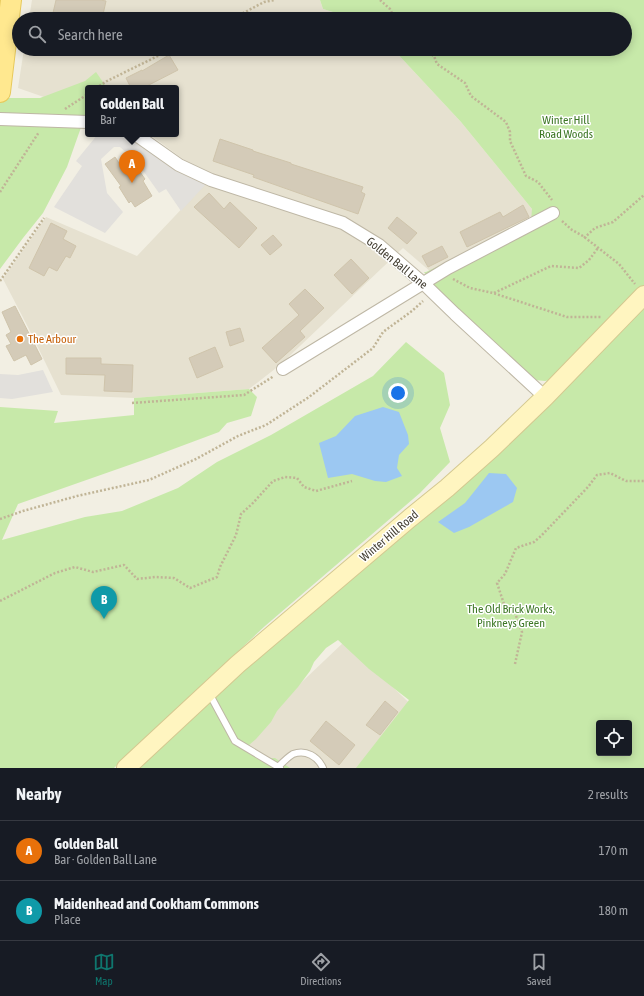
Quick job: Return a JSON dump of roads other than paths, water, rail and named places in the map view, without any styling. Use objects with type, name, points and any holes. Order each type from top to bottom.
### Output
[{"type":"main road","points":[[0,92],[11,0]]},
{"type":"street","points":[[0,119],[46,122],[85,122]]},
{"type":"street","name":"Golden Ball Lane","points":[[139,137],[179,165],[211,180],[343,223],[379,245],[423,283],[545,397]]},
{"type":"street","points":[[283,370],[448,268],[553,213]]},
{"type":"street","name":"Winter Hill Road","points":[[126,768],[250,653],[453,483],[492,448],[545,397],[644,295]]},
{"type":"lane","points":[[208,692],[235,741],[279,767],[293,754],[302,752],[312,755],[320,761],[323,768]]},
{"type":"water","points":[[383,407],[399,412],[408,435],[409,444],[399,455],[397,468],[402,476],[386,482],[375,481],[352,474],[328,478],[319,443],[336,436],[355,416]]},
{"type":"water","points":[[489,473],[506,474],[517,488],[513,502],[469,527],[454,533],[438,522],[465,503]]},
{"type":"place","name":"Golden Ball","points":[[132,183]]},
{"type":"place","name":"The Arbour","points":[[20,339]]},
{"type":"place","name":"Maidenhead and Cookham Commons","points":[[104,619]]},
{"type":"park label","name":"Winter Hill Road Woods","points":[[566,127]]},
{"type":"park label","name":"The Old Brick Works, Pinkneys Green","points":[[511,616]]}]
